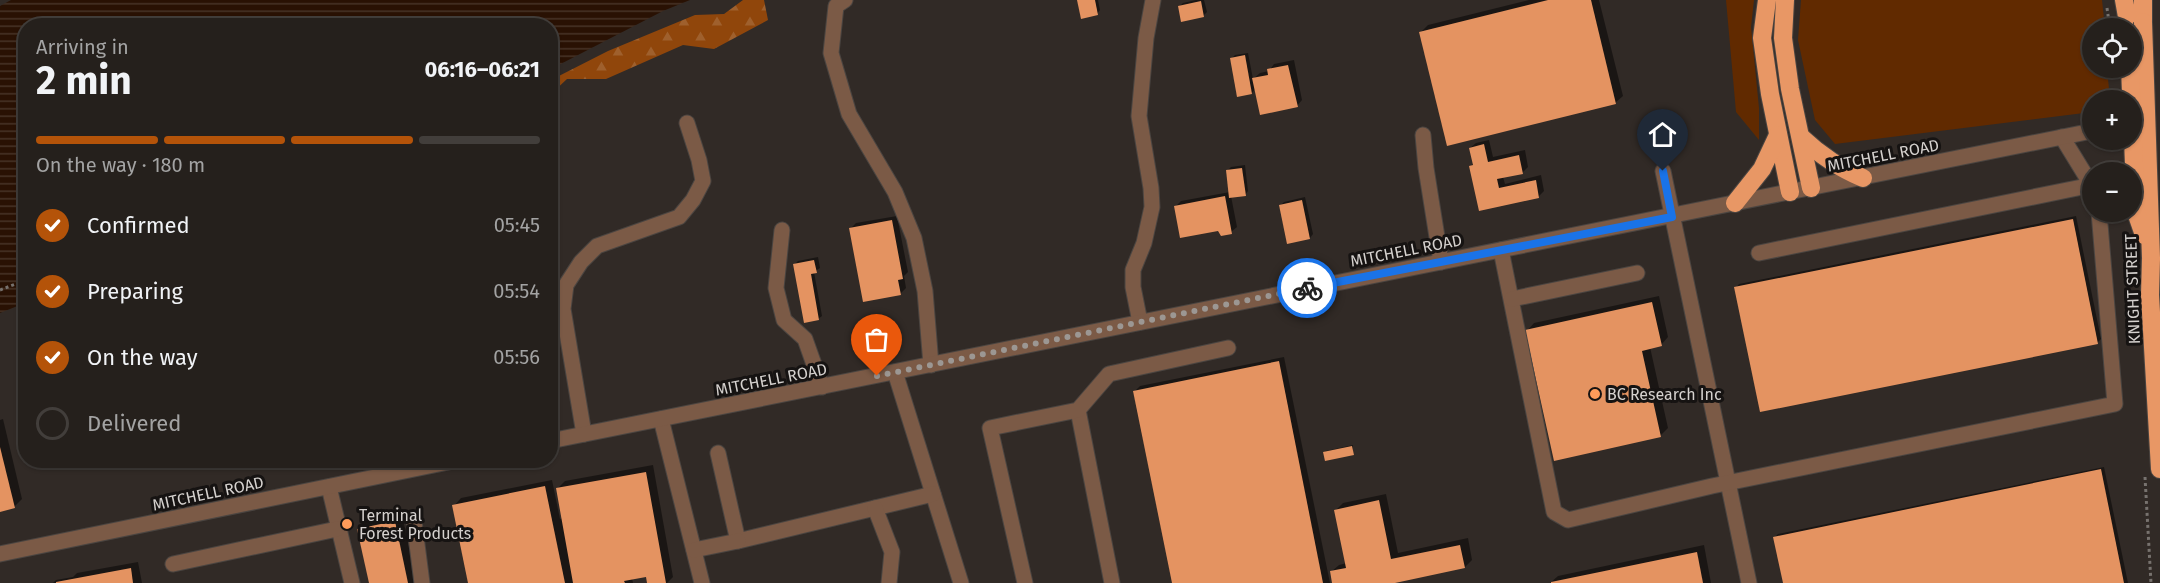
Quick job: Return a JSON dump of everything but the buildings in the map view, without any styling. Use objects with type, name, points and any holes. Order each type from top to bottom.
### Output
[{"type":"highway","points":[[1767,0],[1762,38],[1790,192]]},
{"type":"highway","points":[[1785,0],[1783,38],[1790,89],[1811,188]]},
{"type":"highway","points":[[2124,0],[2131,18]]},
{"type":"highway","name":"KNIGHT STREET","points":[[2136,18],[2143,0]]},
{"type":"highway","points":[[2130,78],[2136,212],[2151,258]]},
{"type":"highway","name":"KNIGHT STREET","points":[[2137,78],[2151,258],[2150,295],[2160,469]]},
{"type":"highway","points":[[1735,203],[1762,169],[1778,135]]},
{"type":"highway","points":[[1802,138],[1820,155],[1863,178]]},
{"type":"street","points":[[844,0],[836,6],[831,53],[849,114],[895,192],[914,238],[925,291],[931,365]]},
{"type":"street","points":[[1140,322],[1133,287],[1133,270],[1144,243],[1152,207],[1139,116],[1146,38],[1153,0]]},
{"type":"street","points":[[2142,121],[2160,117]]},
{"type":"street","points":[[585,435],[563,309],[566,285],[581,262],[597,246],[680,217],[693,200],[702,182],[699,160],[687,123]]},
{"type":"street","name":"MITCHELL ROAD","points":[[558,440],[2082,133]]},
{"type":"street","points":[[1423,135],[1441,262]]},
{"type":"street","points":[[2062,137],[2082,169]]},
{"type":"street","points":[[1663,171],[1749,583]]},
{"type":"street","points":[[1759,254],[2082,187]]},
{"type":"street","points":[[1501,250],[1554,512],[1568,520],[1728,483],[2115,404],[2100,222]]},
{"type":"street","points":[[782,230],[781,259],[776,288],[784,320],[805,339],[822,387]]},
{"type":"street","points":[[1512,299],[1637,273]]},
{"type":"street","points":[[1025,583],[990,428],[1078,410],[1109,374],[1228,348]]},
{"type":"street","points":[[895,372],[961,583]]},
{"type":"street","points":[[1078,410],[1112,583]]},
{"type":"street","points":[[661,419],[702,583]]},
{"type":"street","points":[[718,453],[738,541]]},
{"type":"street","name":"MITCHELL ROAD","points":[[0,554],[420,468]]},
{"type":"street","points":[[329,487],[337,529],[352,583]]},
{"type":"street","points":[[694,550],[933,494]]},
{"type":"street","points":[[875,508],[892,552],[889,583]]},
{"type":"street","points":[[414,521],[422,583]]},
{"type":"street","points":[[173,564],[337,529]]},
{"type":"path","points":[[0,290],[18,283]]},
{"type":"shaded area","points":[[11,0],[690,0],[663,11],[558,65],[558,18],[18,18],[18,306],[0,313],[0,6]]},
{"type":"shaded area","points":[[1726,0],[1754,0],[1751,27],[1759,108],[1759,140],[1736,112]]},
{"type":"shaded area","points":[[1801,0],[2102,0],[2104,18],[2082,18],[2082,78],[2108,78],[2109,90],[2082,90],[2082,113],[1835,144],[1815,120],[1798,40]]},
{"type":"green space","points":[[743,0],[764,0],[768,20],[714,49],[683,45],[606,79],[567,79],[558,87],[558,76],[608,51],[695,15],[724,14]]},
{"type":"way so far","points":[[877,376],[1307,288]]},
{"type":"place","name":"BC Research Inc","points":[[1595,394]]},
{"type":"place","name":"Terminal Forest Products","points":[[347,524]]},
{"type":"route","points":[[1307,288],[1672,217],[1663,171]]}]
